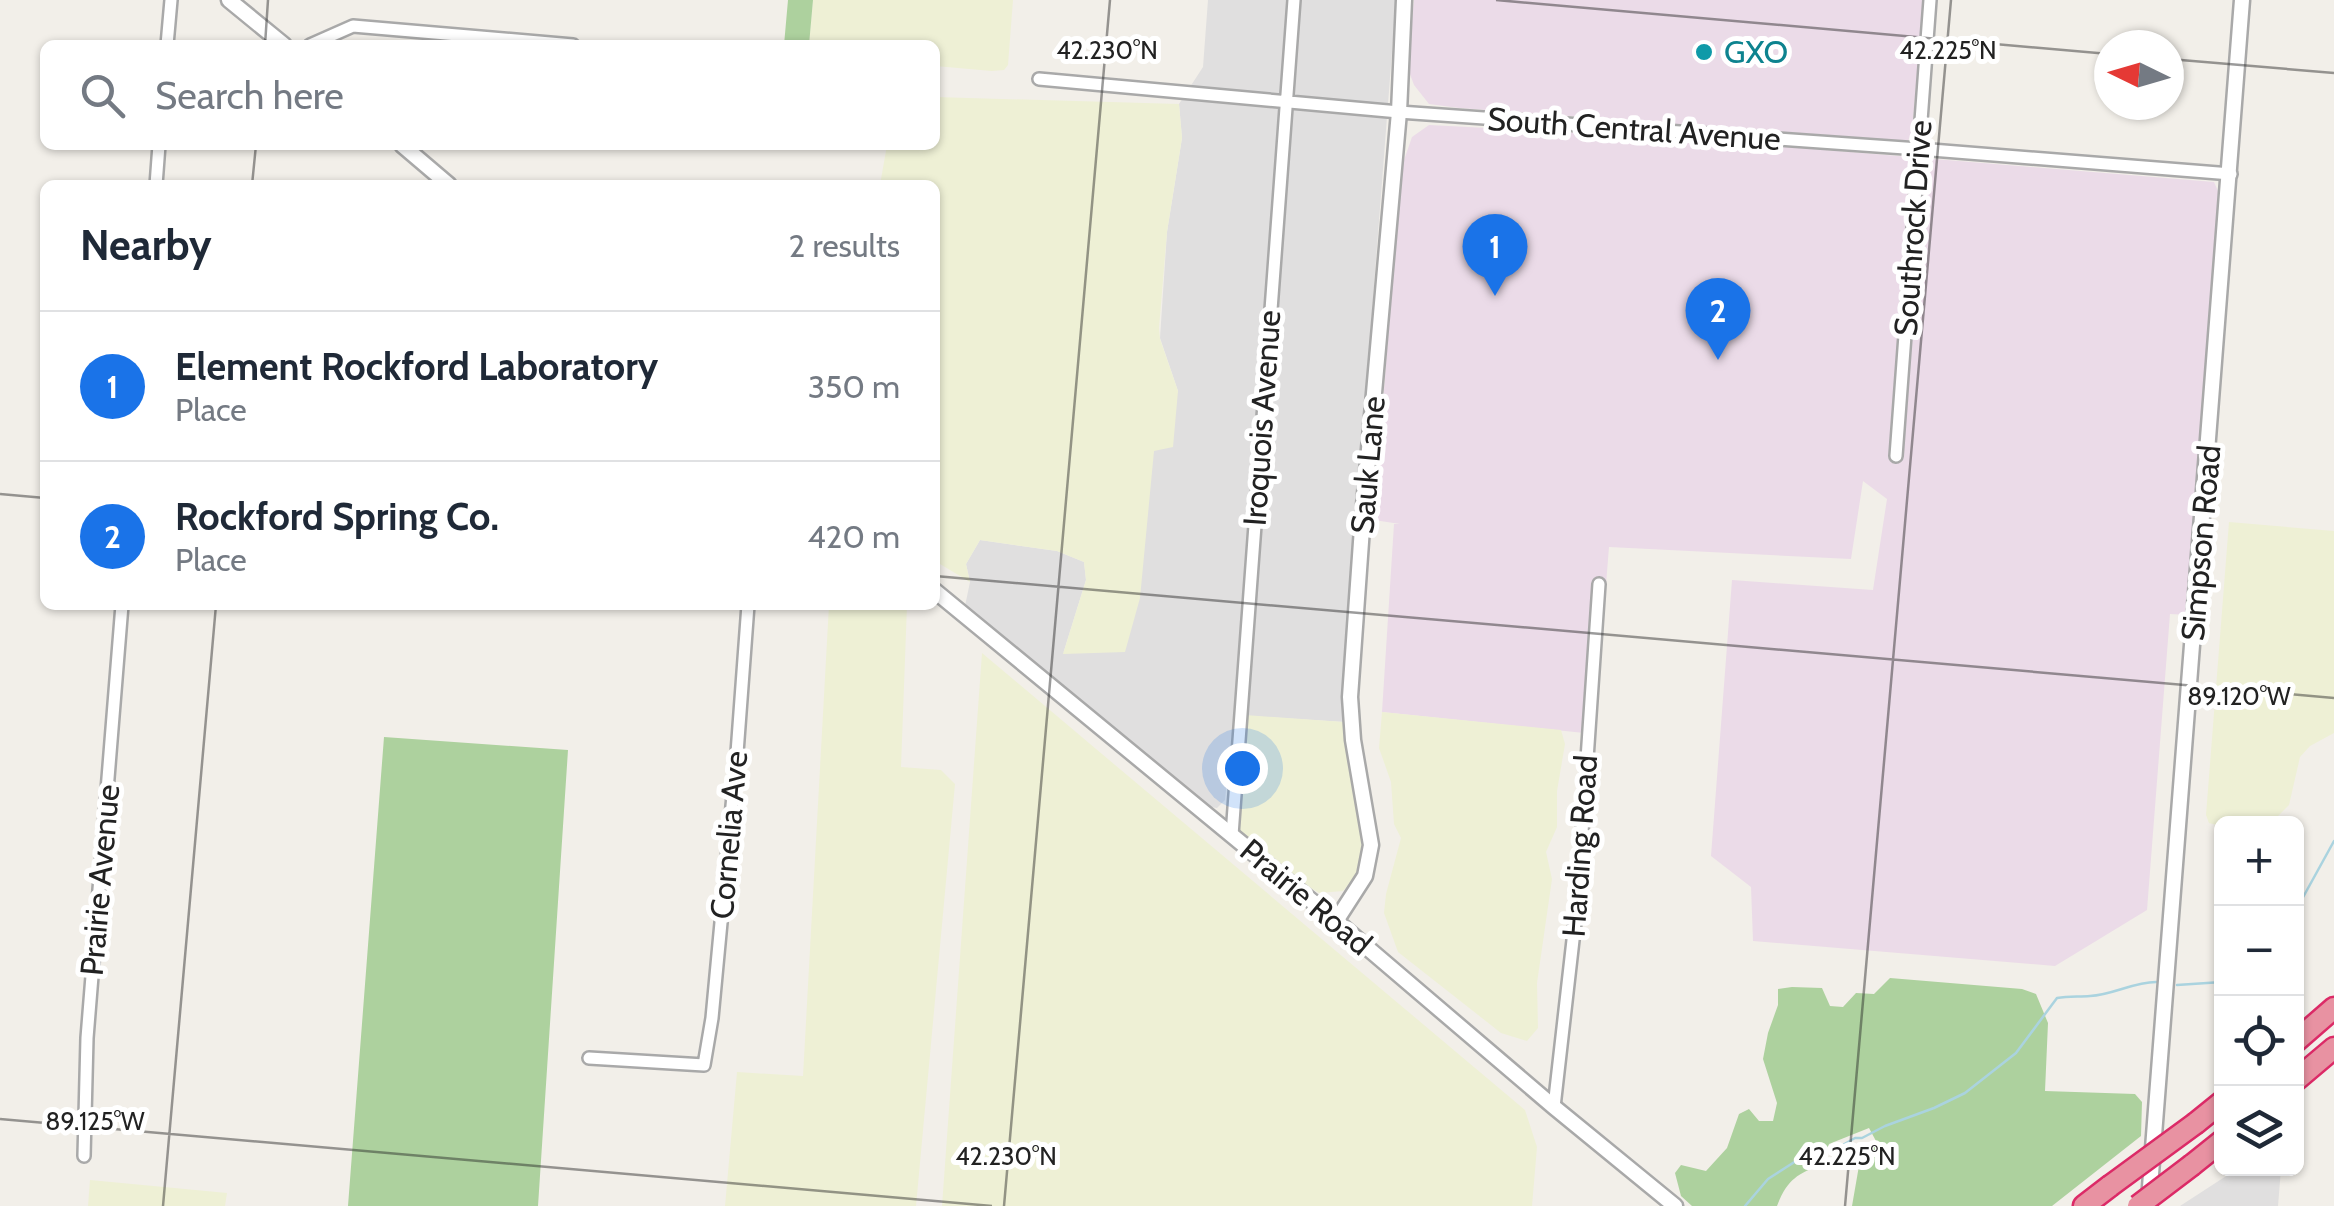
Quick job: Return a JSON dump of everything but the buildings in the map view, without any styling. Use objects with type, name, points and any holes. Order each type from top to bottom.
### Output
[{"type":"highway","points":[[2304,1034],[2334,1008]]},
{"type":"highway","points":[[2304,1073],[2334,1048]]},
{"type":"highway","points":[[2084,1206],[2214,1108]]},
{"type":"highway","points":[[2138,1206],[2214,1147]]},
{"type":"street","points":[[167,40],[171,0]]},
{"type":"street","points":[[229,0],[278,40]]},
{"type":"street","name":"Iroquois Avenue","points":[[1232,836],[1294,0]]},
{"type":"street","name":"Sauk Lane","points":[[1336,921],[1364,876],[1371,845],[1350,698],[1404,0]]},
{"type":"street","name":"Southrock Drive","points":[[1896,456],[1930,0]]},
{"type":"street","name":"Simpson Road","points":[[2148,1206],[2242,0]]},
{"type":"street","points":[[321,40],[353,26],[514,40]]},
{"type":"street","name":"South Central Avenue","points":[[1039,78],[1285,103],[2230,174]]},
{"type":"street","points":[[156,180],[159,150]]},
{"type":"street","points":[[408,150],[443,180]]},
{"type":"street","name":"Harding Road","points":[[1554,1107],[1577,905],[1598,584]]},
{"type":"street","name":"Prairie Road","points":[[940,594],[1675,1206]]},
{"type":"street","name":"Prairie Avenue","points":[[84,1156],[87,1038],[122,610]]},
{"type":"street","name":"Cornelia Ave","points":[[589,1058],[704,1065],[718,961],[748,610]]},
{"type":"shaded area","points":[[1208,0],[1396,0],[1342,702],[1344,722],[1234,715],[1225,800],[1217,808],[965,606],[970,582],[966,564],[980,540],[1057,551],[1084,562],[1086,580],[1063,654],[1154,451],[1178,391],[1160,338],[1167,232],[1182,138],[1179,104],[1203,67]]},
{"type":"shaded area","points":[[1414,0],[1923,0],[1912,132],[1908,141],[1429,104],[1414,85],[1407,66]]},
{"type":"shaded area","points":[[1429,125],[1680,138],[2214,182],[2221,198],[2188,615],[2170,614],[2147,910],[2055,966],[1753,941],[1751,887],[1711,856],[1732,580],[1873,590],[1887,499],[1863,481],[1851,559],[1609,547],[1594,734],[1382,712],[1394,524],[1400,524],[1374,520],[1401,169],[1412,137]]},
{"type":"shaded area","points":[[2226,1176],[2280,1176],[2278,1206],[2180,1206]]},
{"type":"green space","points":[[788,0],[813,0],[809,40],[784,40]]},
{"type":"green space","points":[[813,0],[1013,0],[1008,65],[1004,70],[940,66],[940,40],[809,40]]},
{"type":"green space","points":[[940,97],[1179,104],[1182,138],[1167,232],[1159,328],[1178,391],[1173,447],[1154,451],[1140,598],[1125,652],[1063,654],[1086,580],[1084,562],[1057,551],[980,540],[966,564],[970,582],[940,564],[940,180],[881,180],[886,150],[940,150]]},
{"type":"green space","points":[[2229,522],[2334,531],[2334,733],[2310,746],[2300,757],[2289,805],[2278,816],[2214,816],[2214,824],[2206,815]]},
{"type":"green space","points":[[829,610],[907,610],[901,767],[941,770],[955,784],[916,1206],[725,1206],[737,1072],[803,1076]]},
{"type":"green space","points":[[982,653],[1525,1110],[1537,1147],[1532,1206],[942,1206]]},
{"type":"green space","points":[[1382,712],[1561,730],[1565,744],[1557,791],[1557,827],[1546,852],[1552,879],[1537,983],[1538,1028],[1527,1041],[1501,1033],[1398,952],[1384,913],[1401,838],[1394,824],[1391,782],[1379,748]]},
{"type":"green space","points":[[1245,715],[1344,722],[1363,828],[1357,874],[1343,891],[1319,893],[1278,867],[1238,831]]},
{"type":"green space","points":[[384,737],[568,750],[538,1206],[348,1206]]},
{"type":"green space","points":[[1890,978],[2022,989],[2036,994],[2048,1023],[2045,1091],[2135,1094],[2142,1102],[2141,1136],[2052,1206],[1852,1206],[1860,1160],[1876,1141],[1869,1128],[1829,1144],[1822,1164],[1794,1179],[1777,1206],[1692,1206],[1681,1196],[1675,1173],[1681,1165],[1706,1171],[1727,1148],[1739,1114],[1749,1109],[1759,1121],[1773,1121],[1777,1103],[1763,1059],[1778,1005],[1778,989],[1822,988],[1830,1006],[1843,1007],[1856,993],[1874,994]]},
{"type":"green space","points":[[90,1180],[227,1193],[225,1206],[88,1206]]},
{"type":"waterway","points":[[2298,906],[2334,841]]},
{"type":"waterway","points":[[1745,1206],[1768,1179],[1796,1161],[1834,1150],[1965,1093],[2016,1053],[2057,998],[2098,995],[2156,982]]},
{"type":"waterway","points":[[2177,985],[2214,983]]},
{"type":"place","name":"GXO","points":[[1704,52]]},
{"type":"place","name":"Element Rockford Laboratory","points":[[1495,296]]},
{"type":"place","name":"Rockford Spring Co.","points":[[1718,360]]}]
